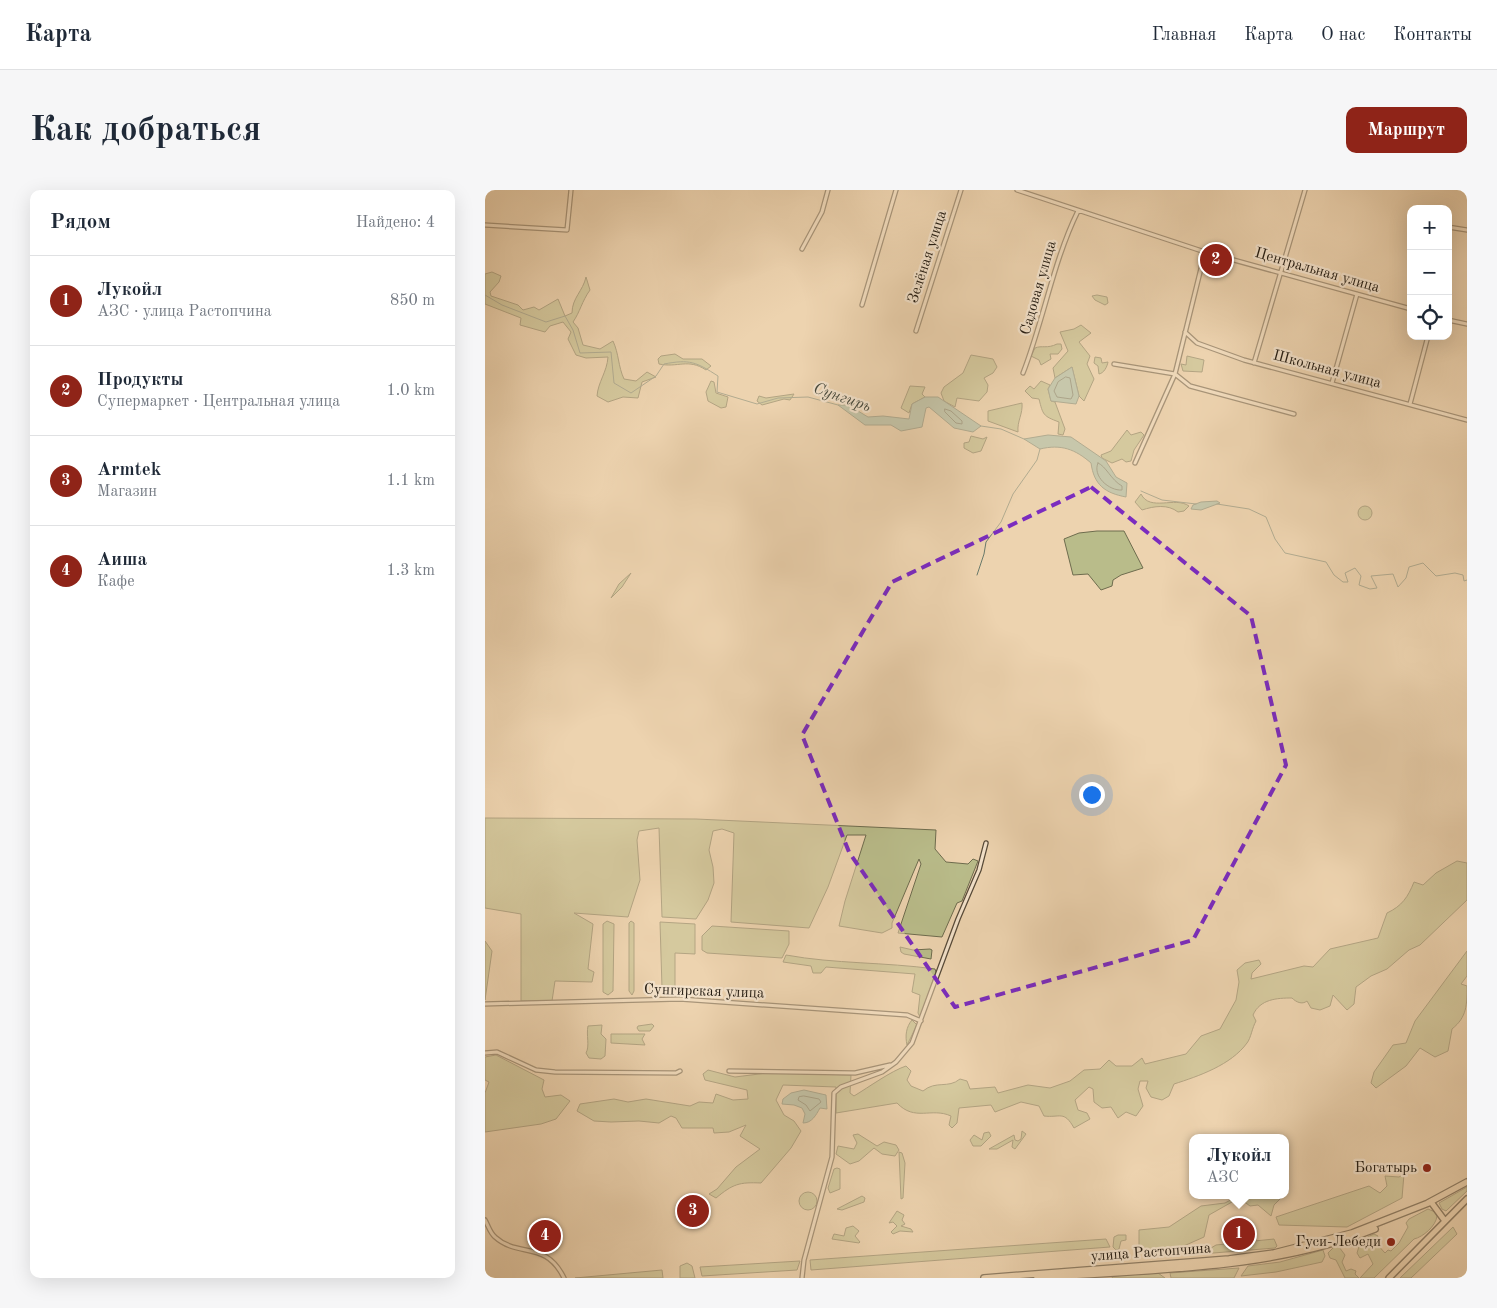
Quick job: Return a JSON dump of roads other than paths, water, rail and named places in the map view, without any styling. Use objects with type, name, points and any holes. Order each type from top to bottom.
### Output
[{"type":"highway","name":"улица Растопчина","points":[[1037,1278],[1110,1275],[1229,1264],[1294,1253],[1373,1230],[1410,1214],[1467,1182]]},
{"type":"highway","name":"улица Растопчина","points":[[984,1278],[1229,1260],[1274,1253],[1352,1233],[1431,1202]]},
{"type":"main road","points":[[1389,1278],[1467,1199]]},
{"type":"main road","points":[[1431,1202],[1445,1221]]},
{"type":"street","points":[[485,225],[567,230],[571,190]]},
{"type":"street","points":[[803,249],[822,212],[829,190]]},
{"type":"street","points":[[862,305],[896,190]]},
{"type":"street","name":"Зелёная улица","points":[[916,331],[961,190]]},
{"type":"street","name":"Центральная улица","points":[[1017,190],[1205,252],[1407,308]]},
{"type":"street","points":[[1254,363],[1305,190]]},
{"type":"street","name":"Садовая улица","points":[[1023,373],[1038,334],[1065,238],[1078,210]]},
{"type":"street","points":[[1452,228],[1467,230]]},
{"type":"street","points":[[1135,463],[1175,374],[1205,252]]},
{"type":"street","points":[[1332,383],[1357,294]]},
{"type":"street","points":[[1452,321],[1467,324]]},
{"type":"street","name":"Школьная улица","points":[[1185,332],[1197,343],[1254,363],[1467,420]]},
{"type":"street","points":[[1410,404],[1427,340]]},
{"type":"street","points":[[1114,364],[1175,374],[1190,386],[1294,414]]},
{"type":"street","points":[[802,1278],[804,1260],[831,1157],[834,1093],[841,1087],[868,1078],[891,1066],[912,1043],[958,919],[979,870],[986,843]]},
{"type":"street","name":"Сунгирская улица","points":[[485,1004],[679,999],[907,1015],[921,1021]]},
{"type":"street","points":[[485,1054],[497,1052],[536,1070],[555,1072],[680,1072]]},
{"type":"street","points":[[729,1070],[855,1073],[885,1065],[891,1066]]},
{"type":"street","points":[[485,1220],[493,1236],[507,1246],[534,1250],[544,1255],[557,1267],[564,1278]]},
{"type":"water","points":[[1072,367],[1079,396],[1076,404],[1051,401],[1048,389],[1055,378]]},
{"type":"water","points":[[925,397],[938,397],[981,426],[973,432],[954,428],[929,407],[926,408],[922,427],[901,431],[891,425],[865,425],[838,405],[848,405],[868,417],[883,416],[909,419],[912,404]]},
{"type":"water","points":[[1048,435],[1071,437],[1106,461],[1116,477],[1127,483],[1126,497],[1112,493],[1102,487],[1095,477],[1091,463],[1079,454],[1055,447],[1040,449],[1024,439]]},
{"type":"water","points":[[1217,501],[1220,503],[1201,510],[1191,509],[1193,505],[1201,502]]},
{"type":"water","points":[[804,1090],[826,1095],[827,1109],[820,1108],[815,1116],[806,1123],[803,1123],[805,1114],[802,1108],[782,1104],[783,1099],[791,1093]]},
{"type":"waterway","name":"Сунгирь","points":[[485,295],[502,305],[546,322],[565,316],[573,330],[580,353],[611,352],[614,383],[631,393],[656,376],[664,364],[687,362],[698,365],[718,376],[717,392],[757,404],[778,398],[808,397],[838,405]]},
{"type":"waterway","name":"Сунгирь","points":[[981,426],[1001,429],[1024,439]]},
{"type":"waterway","points":[[977,575],[986,542],[1001,522],[1013,494],[1037,460],[1040,449]]},
{"type":"waterway","name":"Сунгирь","points":[[1141,491],[1162,500],[1196,504]]},
{"type":"waterway","name":"Сунгирь","points":[[1217,504],[1249,509],[1266,517],[1275,539],[1285,553],[1326,562],[1334,575],[1343,582],[1348,582],[1345,573],[1355,568],[1361,576],[1359,585],[1370,589],[1377,588],[1371,576],[1393,574],[1398,587],[1406,578],[1409,567],[1423,563],[1436,576],[1455,573],[1463,575],[1464,581],[1467,580]]},
{"type":"place","name":"Продукты","points":[[1216,260]]},
{"type":"place","name":"Богатырь","points":[[1427,1168]]},
{"type":"place","name":"Armtek","points":[[693,1211]]},
{"type":"place","name":"Лукойл","points":[[1239,1234]]},
{"type":"place","name":"Аиша","points":[[545,1236]]},
{"type":"place","name":"Гуси-Лебеди","points":[[1391,1242]]}]
